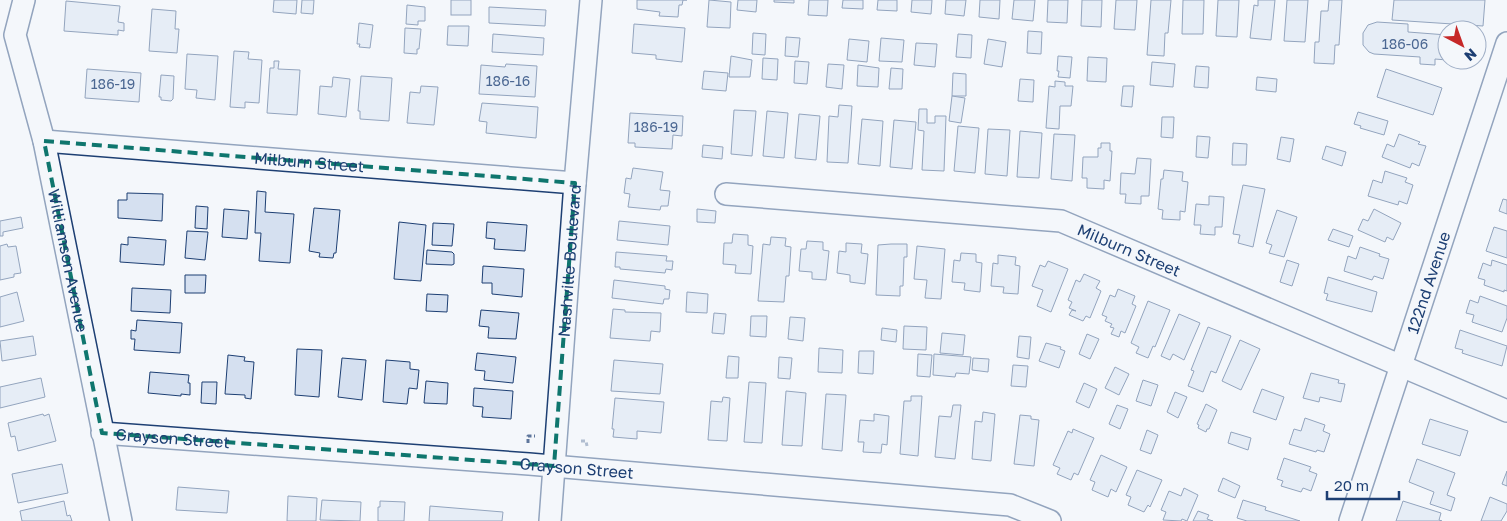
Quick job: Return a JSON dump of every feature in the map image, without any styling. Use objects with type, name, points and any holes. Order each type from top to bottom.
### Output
[{"type":"street","name":"Williamson Avenue","points":[[24,0],[15,35],[44,141],[121,521]]},
{"type":"street","name":"Nashville Boulevard","points":[[550,521],[590,0]]},
{"type":"street","name":"122nd Avenue","points":[[1350,521],[1507,43]]},
{"type":"street","name":"Milburn Street","points":[[44,141],[575,183]]},
{"type":"street","name":"Milburn Street","points":[[726,194],[1061,221],[1507,411]]},
{"type":"street","name":"Grayson Street","points":[[102,434],[554,466],[1010,505],[1050,521]]},
{"type":"path","points":[[528,446],[528,436],[538,437]]},
{"type":"path","points":[[581,441],[586,441],[587,449]]},
{"type":"highlighted area","points":[[44,141],[575,183],[554,466],[102,433]]},
{"type":"building","points":[[274,0],[297,0],[296,14],[273,12]]},
{"type":"building","points":[[302,0],[314,0],[313,14],[301,13]]},
{"type":"building","points":[[451,0],[471,0],[471,15],[451,15]]},
{"type":"building","points":[[637,0],[683,0],[682,5],[679,5],[678,17],[659,16],[660,12],[637,9]]},
{"type":"building","points":[[709,0],[731,2],[730,28],[707,27]]},
{"type":"building","points":[[738,0],[757,0],[756,12],[737,10]]},
{"type":"building","points":[[774,0],[794,0],[794,3],[774,2]]},
{"type":"building","points":[[809,0],[828,0],[827,16],[808,15]]},
{"type":"building","points":[[843,0],[863,0],[863,9],[842,8]]},
{"type":"building","points":[[878,0],[897,0],[897,11],[877,10]]},
{"type":"building","points":[[912,0],[932,0],[931,14],[911,12]]},
{"type":"building","points":[[946,0],[966,0],[964,16],[945,14]]},
{"type":"building","points":[[980,0],[1000,0],[999,19],[979,17]]},
{"type":"building","points":[[1014,0],[1035,0],[1033,21],[1012,19]]},
{"type":"building","points":[[1048,0],[1068,0],[1067,23],[1047,22]]},
{"type":"building","points":[[1082,0],[1102,0],[1101,27],[1081,26]]},
{"type":"building","points":[[1116,0],[1137,0],[1135,30],[1114,29]]},
{"type":"building","points":[[1151,0],[1171,0],[1168,33],[1165,33],[1164,56],[1147,55]]},
{"type":"building","points":[[1183,0],[1204,0],[1203,34],[1182,34]]},
{"type":"building","points":[[1218,0],[1239,0],[1237,37],[1216,36]]},
{"type":"building","points":[[1258,0],[1275,0],[1271,40],[1250,38],[1254,5],[1258,6]]},
{"type":"building","points":[[1287,0],[1308,0],[1305,42],[1284,41]]},
{"type":"building","points":[[1329,0],[1342,0],[1339,45],[1335,45],[1334,64],[1314,63],[1315,42],[1319,42],[1321,11],[1328,11]]},
{"type":"building","points":[[1394,0],[1485,0],[1483,20],[1437,20],[1437,23],[1392,20]]},
{"type":"building","points":[[66,1],[120,6],[118,22],[124,23],[124,31],[118,30],[118,35],[64,31]]},
{"type":"building","points":[[407,5],[425,7],[425,21],[418,21],[418,25],[406,24]]},
{"type":"building","points":[[489,7],[546,10],[545,26],[489,23]]},
{"type":"building","points":[[152,9],[176,11],[175,29],[179,29],[177,53],[149,51]]},
{"type":"building","points":[[1377,22],[1408,24],[1408,32],[1437,34],[1437,59],[1435,59],[1435,65],[1420,64],[1420,57],[1374,54],[1369,52],[1363,45],[1363,33],[1368,25]]},
{"type":"building","points":[[359,23],[373,25],[370,48],[359,47],[360,44],[357,44]]},
{"type":"building","points":[[634,24],[685,28],[682,62],[656,59],[656,55],[632,53]]},
{"type":"building","points":[[448,26],[469,26],[468,46],[447,45]]},
{"type":"building","points":[[405,28],[421,29],[417,54],[404,53]]},
{"type":"building","points":[[1028,31],[1042,32],[1041,54],[1027,53]]},
{"type":"building","points":[[753,33],[766,34],[765,55],[752,54]]},
{"type":"building","points":[[493,34],[544,38],[543,55],[492,52]]},
{"type":"building","points":[[958,34],[972,35],[971,58],[956,57]]},
{"type":"building","points":[[786,37],[800,38],[798,57],[785,56]]},
{"type":"building","points":[[881,38],[904,40],[902,62],[879,61]]},
{"type":"building","points":[[849,39],[869,41],[867,62],[847,60]]},
{"type":"building","points":[[988,39],[1006,42],[1002,67],[984,64]]},
{"type":"building","points":[[916,43],[937,44],[935,67],[914,65]]},
{"type":"building","points":[[234,51],[249,52],[248,59],[262,60],[259,103],[245,102],[245,108],[230,107]]},
{"type":"building","points":[[187,54],[218,56],[215,100],[196,98],[197,90],[185,89]]},
{"type":"building","points":[[731,56],[752,60],[750,77],[729,77]]},
{"type":"building","points":[[1058,56],[1072,57],[1070,78],[1058,77]]},
{"type":"building","points":[[1088,57],[1107,58],[1106,82],[1087,81]]},
{"type":"building","points":[[763,58],[778,59],[777,80],[762,79]]},
{"type":"building","points":[[274,61],[279,61],[278,69],[300,70],[297,115],[267,113],[270,68],[274,68]]},
{"type":"building","points":[[795,61],[809,62],[807,84],[794,83]]},
{"type":"building","points":[[1152,62],[1175,64],[1173,87],[1150,85]]},
{"type":"building","points":[[506,64],[537,66],[535,97],[479,94],[481,65],[505,67]]},
{"type":"building","points":[[828,64],[844,65],[842,89],[826,87]]},
{"type":"building","points":[[858,65],[879,68],[878,87],[857,86]]},
{"type":"building","points":[[1196,66],[1209,67],[1208,88],[1194,87]]},
{"type":"building","points":[[891,68],[903,69],[902,89],[889,89]]},
{"type":"building","points":[[87,69],[141,73],[139,102],[85,98]]},
{"type":"building","points":[[1386,69],[1442,88],[1433,115],[1377,97]]},
{"type":"building","points":[[704,71],[728,73],[726,91],[702,89]]},
{"type":"building","points":[[953,73],[966,74],[966,96],[952,96]]},
{"type":"building","points":[[161,75],[174,76],[173,99],[171,101],[161,100],[161,97],[159,97]]},
{"type":"building","points":[[361,76],[392,78],[389,121],[360,119],[360,111],[358,111]]},
{"type":"building","points":[[333,77],[350,79],[346,117],[318,114],[320,86],[332,87]]},
{"type":"building","points":[[1257,77],[1277,79],[1276,92],[1256,90]]},
{"type":"building","points":[[1020,79],[1034,80],[1033,102],[1018,101]]},
{"type":"building","points":[[1055,81],[1065,82],[1065,86],[1073,86],[1071,106],[1060,106],[1059,129],[1046,128],[1049,86],[1055,87]]},
{"type":"building","points":[[421,86],[438,87],[434,125],[407,123],[410,92],[420,93]]},
{"type":"building","points":[[1123,86],[1134,86],[1132,107],[1121,106]]},
{"type":"building","points":[[952,96],[965,98],[961,123],[949,121]]},
{"type":"building","points":[[482,103],[538,107],[536,138],[486,133],[487,122],[479,121]]},
{"type":"building","points":[[839,105],[852,106],[848,163],[827,162],[829,116],[838,117]]},
{"type":"building","points":[[919,109],[927,109],[927,123],[935,123],[935,116],[946,116],[944,171],[922,170],[924,131],[918,130]]},
{"type":"building","points":[[734,110],[756,111],[752,156],[731,154]]},
{"type":"building","points":[[767,111],[788,113],[784,158],[763,156]]},
{"type":"building","points":[[1358,112],[1388,121],[1384,135],[1360,128],[1361,126],[1354,124]]},
{"type":"building","points":[[630,113],[683,116],[682,136],[673,135],[672,149],[635,147],[635,143],[628,143]]},
{"type":"building","points":[[799,114],[820,116],[816,160],[795,158]]},
{"type":"building","points":[[1162,117],[1174,117],[1173,138],[1161,137]]},
{"type":"building","points":[[862,119],[883,121],[880,166],[858,164]]},
{"type":"building","points":[[894,120],[916,122],[912,169],[890,167]]},
{"type":"building","points":[[958,126],[979,128],[975,173],[954,171]]},
{"type":"building","points":[[988,129],[1010,130],[1007,176],[985,174]]},
{"type":"building","points":[[1020,131],[1042,133],[1039,178],[1017,177]]},
{"type":"building","points":[[1054,134],[1075,135],[1072,181],[1051,179]]},
{"type":"building","points":[[1399,134],[1426,146],[1419,166],[1412,163],[1410,168],[1382,157],[1387,144],[1394,147]]},
{"type":"building","points":[[1197,136],[1210,137],[1208,158],[1196,157]]},
{"type":"building","points":[[1281,137],[1294,139],[1290,162],[1277,159]]},
{"type":"building","points":[[1101,143],[1110,143],[1110,151],[1112,151],[1110,181],[1104,180],[1104,189],[1087,188],[1087,178],[1082,178],[1083,157],[1098,157],[1098,148],[1101,148]]},
{"type":"building","points":[[1233,143],[1247,144],[1246,165],[1232,165]]},
{"type":"building","points":[[703,145],[723,147],[722,159],[702,157]]},
{"type":"building","points":[[1326,146],[1346,152],[1342,166],[1322,159]]},
{"type":"building","points":[[1137,158],[1151,159],[1149,196],[1141,196],[1141,204],[1125,203],[1126,194],[1120,194],[1121,173],[1135,174]]},
{"type":"building","points":[[633,168],[663,172],[660,190],[670,191],[668,206],[661,206],[660,210],[628,207],[630,194],[624,193],[626,178],[631,179]]},
{"type":"building","points":[[1164,170],[1183,172],[1182,181],[1188,182],[1185,212],[1180,211],[1180,220],[1162,219],[1163,210],[1158,209],[1161,179],[1163,179]]},
{"type":"building","points":[[1385,171],[1407,178],[1405,182],[1413,185],[1407,204],[1399,201],[1398,205],[1368,196],[1373,180],[1382,183]]},
{"type":"building","points":[[1243,185],[1265,189],[1253,247],[1238,243],[1240,235],[1233,234]]},
{"type":"building","points":[[257,191],[266,192],[265,212],[294,214],[290,263],[259,261],[261,233],[255,233]]},
{"type":"building","points":[[127,193],[163,194],[162,221],[118,218],[118,200],[127,200]]},
{"type":"building","points":[[1209,196],[1224,197],[1222,227],[1215,227],[1215,235],[1200,234],[1201,225],[1194,225],[1196,204],[1209,205]]},
{"type":"building","points":[[1503,199],[1507,200],[1507,214],[1499,211]]},
{"type":"building","points":[[196,206],[208,207],[207,229],[195,228]]},
{"type":"building","points":[[314,208],[340,210],[336,253],[334,253],[333,258],[319,257],[320,253],[309,251]]},
{"type":"building","points":[[224,209],[249,211],[247,239],[222,237]]},
{"type":"building","points":[[697,209],[716,211],[715,223],[697,222]]},
{"type":"building","points":[[1374,209],[1401,223],[1393,240],[1387,237],[1385,242],[1358,230],[1363,219],[1368,221]]},
{"type":"building","points":[[1277,210],[1297,217],[1284,257],[1269,253],[1272,245],[1266,243]]},
{"type":"building","points":[[21,217],[23,228],[3,232],[3,236],[0,236],[0,221]]},
{"type":"building","points":[[619,221],[670,226],[668,245],[617,240]]},
{"type":"building","points":[[399,222],[426,225],[421,281],[394,279]]},
{"type":"building","points":[[487,222],[527,225],[525,251],[494,249],[495,239],[486,238]]},
{"type":"building","points":[[433,223],[454,224],[452,246],[432,245]]},
{"type":"building","points":[[1494,227],[1507,231],[1507,258],[1486,251]]},
{"type":"building","points":[[1333,229],[1353,236],[1349,247],[1328,240]]},
{"type":"building","points":[[187,231],[208,232],[205,260],[185,258]]},
{"type":"building","points":[[733,234],[748,235],[748,245],[753,246],[751,274],[735,273],[736,265],[723,264],[724,243],[732,243]]},
{"type":"building","points":[[128,237],[166,240],[164,265],[120,262],[121,244],[128,245]]},
{"type":"building","points":[[771,237],[786,238],[785,246],[791,247],[789,276],[786,276],[784,302],[758,301],[763,244],[770,245]]},
{"type":"building","points":[[807,241],[823,242],[823,250],[829,251],[826,280],[812,279],[812,272],[799,271],[801,249],[806,249]]},
{"type":"building","points":[[846,243],[862,244],[861,253],[868,254],[865,284],[850,282],[850,275],[837,273],[839,251],[846,252]]},
{"type":"building","points":[[7,244],[8,247],[16,246],[21,273],[14,274],[14,277],[0,280],[0,246]]},
{"type":"building","points":[[907,244],[907,257],[904,257],[903,286],[900,286],[900,296],[876,295],[878,245]]},
{"type":"building","points":[[917,246],[945,249],[941,299],[925,298],[927,280],[914,279]]},
{"type":"building","points":[[1360,247],[1389,259],[1383,279],[1374,276],[1372,280],[1344,271],[1348,256],[1356,259]]},
{"type":"building","points":[[427,250],[452,252],[454,254],[454,264],[426,264]]},
{"type":"building","points":[[616,252],[667,256],[666,261],[673,261],[672,270],[666,269],[665,273],[620,269],[620,267],[615,267]]},
{"type":"building","points":[[961,253],[976,254],[976,262],[982,263],[980,292],[964,290],[965,283],[952,282],[954,260],[960,261]]},
{"type":"building","points":[[998,255],[1016,257],[1015,265],[1020,266],[1018,294],[1003,293],[1004,287],[991,286],[993,263],[998,264]]},
{"type":"building","points":[[1287,260],[1299,264],[1292,286],[1280,282]]},
{"type":"building","points":[[1492,260],[1507,265],[1507,291],[1504,290],[1504,292],[1484,285],[1485,280],[1478,278],[1483,263],[1491,266]]},
{"type":"building","points":[[1048,261],[1068,269],[1051,312],[1037,306],[1043,290],[1032,286],[1040,265],[1045,267]]},
{"type":"building","points":[[483,266],[524,269],[522,297],[492,294],[492,283],[482,283]]},
{"type":"building","points":[[1084,274],[1100,281],[1096,288],[1101,291],[1090,318],[1086,316],[1083,321],[1069,315],[1072,310],[1076,311],[1069,308],[1072,302],[1068,300],[1076,280],[1080,282]]},
{"type":"building","points":[[185,275],[206,275],[205,293],[185,293]]},
{"type":"building","points":[[1328,277],[1377,292],[1372,312],[1326,300],[1328,294],[1324,293]]},
{"type":"building","points":[[614,280],[665,286],[665,289],[670,290],[669,299],[664,299],[663,304],[612,298]]},
{"type":"building","points":[[132,288],[171,290],[170,313],[131,311]]},
{"type":"building","points":[[1118,289],[1135,296],[1132,304],[1136,306],[1125,333],[1121,331],[1119,337],[1111,334],[1114,328],[1110,327],[1112,324],[1105,321],[1107,317],[1102,315],[1110,295],[1115,297]]},
{"type":"building","points":[[17,292],[24,321],[0,327],[0,297]]},
{"type":"building","points":[[687,292],[708,294],[707,313],[686,312]]},
{"type":"building","points":[[427,294],[448,295],[447,312],[426,311]]},
{"type":"building","points":[[1480,296],[1507,306],[1507,318],[1502,332],[1472,322],[1474,315],[1466,313],[1470,300],[1478,303]]},
{"type":"building","points":[[1148,301],[1170,310],[1155,347],[1153,346],[1148,358],[1136,353],[1139,347],[1131,343]]},
{"type":"building","points":[[613,309],[625,310],[625,312],[661,313],[660,332],[651,331],[650,341],[610,338]]},
{"type":"building","points":[[481,310],[519,313],[516,339],[488,338],[489,327],[479,326]]},
{"type":"building","points":[[714,313],[726,314],[724,334],[712,333]]},
{"type":"building","points":[[1179,314],[1200,323],[1184,360],[1173,354],[1170,360],[1161,356]]},
{"type":"building","points":[[751,316],[767,316],[766,337],[750,336]]},
{"type":"building","points":[[790,317],[805,318],[803,341],[788,339]]},
{"type":"building","points":[[137,320],[182,323],[180,353],[134,350],[135,339],[131,339],[131,330],[136,331]]},
{"type":"building","points":[[904,326],[927,327],[926,350],[903,349]]},
{"type":"building","points":[[1208,327],[1231,336],[1216,373],[1211,371],[1203,392],[1188,386],[1194,371],[1191,370]]},
{"type":"building","points":[[882,328],[897,330],[896,342],[881,340]]},
{"type":"building","points":[[1460,330],[1507,346],[1502,366],[1462,353],[1463,350],[1455,348]]},
{"type":"building","points":[[942,333],[965,335],[963,355],[940,353]]},
{"type":"building","points":[[1087,334],[1099,339],[1090,359],[1079,354]]},
{"type":"building","points":[[33,336],[36,355],[2,361],[0,341]]},
{"type":"building","points":[[1019,336],[1031,337],[1029,359],[1017,357]]},
{"type":"building","points":[[1240,340],[1260,349],[1241,390],[1222,381]]},
{"type":"building","points":[[1046,343],[1061,347],[1060,349],[1065,351],[1059,368],[1039,361]]},
{"type":"building","points":[[819,348],[843,350],[842,373],[818,372]]},
{"type":"building","points":[[297,349],[322,350],[319,397],[295,395]]},
{"type":"building","points":[[859,351],[874,351],[873,374],[858,373]]},
{"type":"building","points":[[477,353],[516,357],[513,383],[484,380],[485,371],[475,370]]},
{"type":"building","points":[[918,354],[932,355],[930,377],[917,376]]},
{"type":"building","points":[[934,354],[971,357],[969,374],[956,373],[955,377],[933,375]]},
{"type":"building","points":[[228,355],[245,357],[244,361],[254,362],[251,399],[245,398],[245,395],[225,394]]},
{"type":"building","points":[[728,356],[739,357],[738,378],[726,378]]},
{"type":"building","points":[[779,357],[792,358],[790,379],[778,378]]},
{"type":"building","points":[[342,358],[366,360],[362,400],[338,397]]},
{"type":"building","points":[[973,358],[989,359],[988,372],[972,370]]},
{"type":"building","points":[[386,360],[410,362],[410,369],[419,370],[417,389],[409,388],[407,404],[383,402]]},
{"type":"building","points":[[614,360],[663,364],[660,394],[611,391]]},
{"type":"building","points":[[1013,365],[1028,366],[1026,387],[1011,386]]},
{"type":"building","points":[[1115,367],[1129,374],[1119,395],[1105,388]]},
{"type":"building","points":[[150,372],[189,375],[190,395],[148,393]]},
{"type":"building","points":[[1311,373],[1339,380],[1338,383],[1345,384],[1341,402],[1320,397],[1319,402],[1303,398]]},
{"type":"building","points":[[41,378],[45,397],[0,408],[0,387]]},
{"type":"building","points":[[1143,380],[1158,385],[1151,406],[1136,401]]},
{"type":"building","points":[[426,381],[448,383],[447,404],[424,403]]},
{"type":"building","points":[[202,382],[217,382],[216,404],[201,403]]},
{"type":"building","points":[[749,382],[766,383],[762,443],[744,442]]},
{"type":"building","points":[[1084,383],[1097,389],[1089,408],[1076,402]]},
{"type":"building","points":[[474,388],[513,391],[511,419],[482,417],[483,407],[473,406]]},
{"type":"building","points":[[1262,389],[1284,397],[1276,420],[1253,412]]},
{"type":"building","points":[[786,391],[806,393],[802,446],[782,445]]},
{"type":"building","points":[[1175,392],[1187,397],[1178,418],[1167,412]]},
{"type":"building","points":[[826,394],[846,395],[842,451],[822,449]]},
{"type":"building","points":[[911,396],[922,396],[918,456],[900,454],[904,401],[911,401]]},
{"type":"building","points":[[723,397],[730,398],[727,441],[708,440],[711,401],[722,402]]},
{"type":"building","points":[[615,398],[664,402],[661,433],[637,431],[637,439],[613,437]]},
{"type":"building","points":[[1206,404],[1217,410],[1206,432],[1198,428],[1199,425],[1197,424]]},
{"type":"building","points":[[953,405],[961,405],[955,459],[935,457],[939,416],[951,417]]},
{"type":"building","points":[[1117,405],[1128,409],[1120,429],[1109,424]]},
{"type":"building","points":[[983,412],[995,414],[991,461],[972,459],[975,421],[982,422]]},
{"type":"building","points":[[43,414],[44,416],[49,414],[56,441],[18,451],[15,436],[11,437],[8,423]]},
{"type":"building","points":[[874,414],[889,416],[887,445],[882,444],[881,453],[863,452],[864,442],[858,442],[860,420],[874,421]]},
{"type":"building","points":[[1020,415],[1031,416],[1031,419],[1039,420],[1034,466],[1014,464]]},
{"type":"building","points":[[1305,418],[1325,425],[1323,431],[1330,434],[1324,452],[1317,450],[1316,452],[1289,444],[1294,429],[1301,431]]},
{"type":"building","points":[[1430,419],[1468,431],[1460,456],[1422,444]]},
{"type":"building","points":[[1073,429],[1094,438],[1078,475],[1074,473],[1071,480],[1057,474],[1060,468],[1053,465],[1068,431],[1072,433]]},
{"type":"building","points":[[1147,430],[1158,435],[1151,454],[1140,450]]},
{"type":"building","points":[[1231,432],[1251,438],[1248,450],[1228,443]]},
{"type":"building","points":[[1101,455],[1127,467],[1116,492],[1111,489],[1108,497],[1092,490],[1095,482],[1090,480]]},
{"type":"building","points":[[1284,458],[1311,467],[1309,471],[1317,474],[1311,491],[1303,488],[1301,492],[1281,486],[1283,481],[1277,479]]},
{"type":"building","points":[[1417,459],[1455,473],[1447,495],[1455,498],[1451,511],[1430,504],[1434,492],[1409,482]]},
{"type":"building","points":[[62,464],[68,493],[18,503],[12,474]]},
{"type":"building","points":[[1137,470],[1162,480],[1150,507],[1148,505],[1144,512],[1128,505],[1131,497],[1126,495]]},
{"type":"building","points":[[1507,471],[1507,486],[1502,484]]},
{"type":"building","points":[[1223,478],[1240,486],[1235,498],[1218,491]]},
{"type":"building","points":[[178,487],[229,491],[227,513],[176,510]]},
{"type":"building","points":[[1184,488],[1198,495],[1187,521],[1182,519],[1181,521],[1163,520],[1166,512],[1161,510],[1169,491],[1181,496]]},
{"type":"building","points":[[288,496],[317,498],[316,521],[287,521]]},
{"type":"building","points":[[1490,497],[1507,504],[1507,511],[1501,521],[1481,521]]},
{"type":"building","points":[[322,500],[361,502],[360,521],[320,520]]},
{"type":"building","points":[[1243,500],[1266,507],[1265,510],[1300,521],[1247,521],[1237,518]]},
{"type":"building","points":[[64,501],[67,516],[70,515],[72,521],[22,521],[20,511]]},
{"type":"building","points":[[380,501],[405,502],[404,521],[378,521]]},
{"type":"building","points":[[1403,501],[1441,513],[1439,520],[1442,521],[1396,521]]},
{"type":"building","points":[[430,506],[503,512],[502,521],[429,521]]},
{"type":"building","points":[[1198,511],[1209,515],[1207,519],[1213,521],[1193,521]]}]
